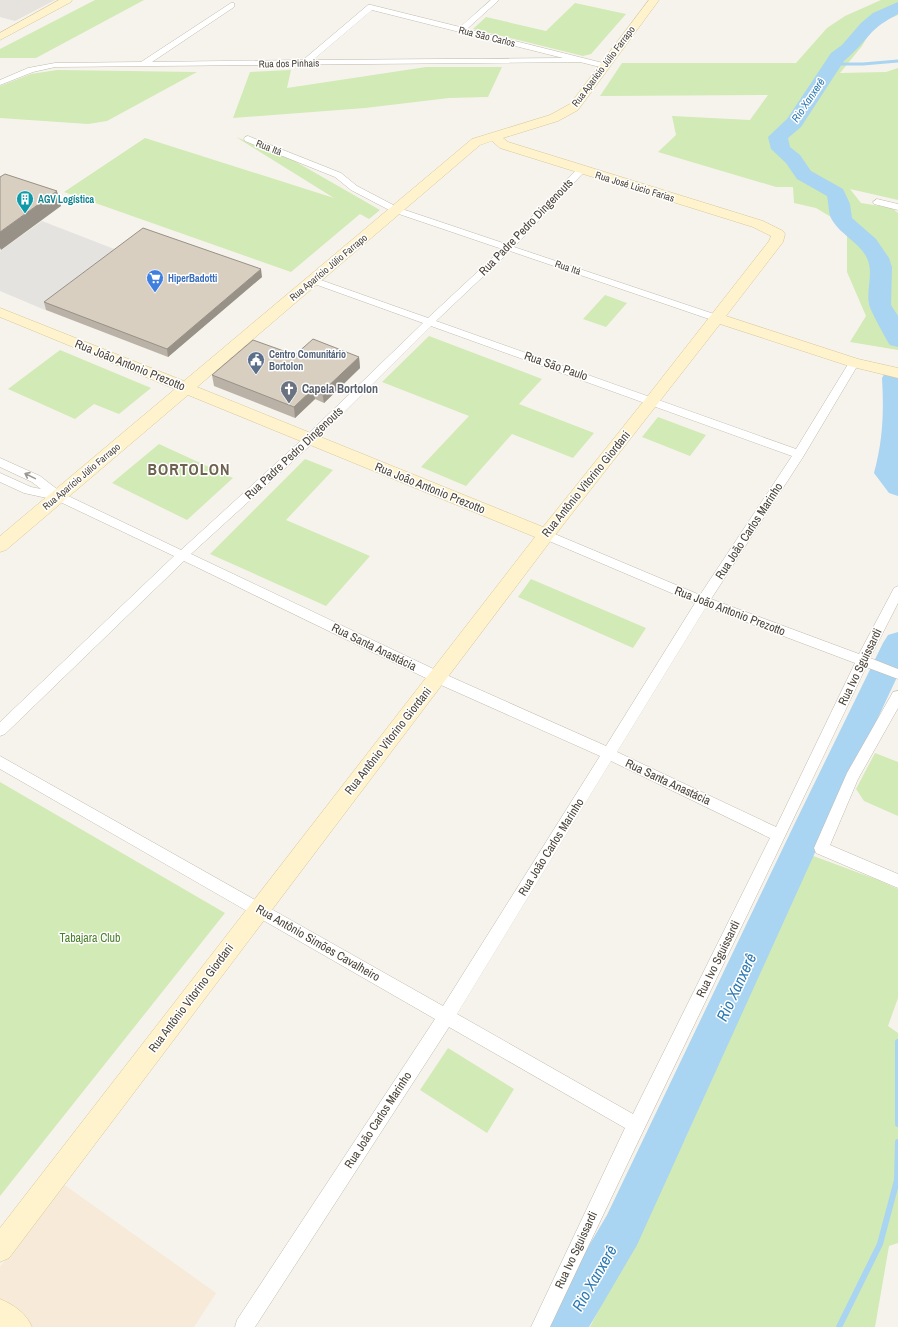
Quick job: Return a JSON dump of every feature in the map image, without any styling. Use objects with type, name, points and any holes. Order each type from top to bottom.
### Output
[{"type":"street","points":[[0,37],[67,0]]},
{"type":"street","points":[[462,30],[495,0]]},
{"type":"street","name":"Rua Aparício Júlio Farrapo","points":[[0,546],[476,142],[554,118],[574,107],[654,0]]},
{"type":"street","points":[[142,65],[231,5]]},
{"type":"street","name":"Rua São Carlos","points":[[305,63],[371,7],[604,66]]},
{"type":"street","name":"Rua dos Pinhais","points":[[0,83],[45,66],[580,60]]},
{"type":"street","name":"Rua José Lúcio Farias","points":[[494,136],[504,145],[758,224],[778,234]]},
{"type":"street","name":"Rua Itá","points":[[248,139],[338,175],[354,188],[396,210],[854,363],[898,373]]},
{"type":"street","name":"Rua Padre Pedro Dingenouts","points":[[0,730],[183,555],[311,438],[429,322],[509,247],[582,170]]},
{"type":"street","points":[[877,202],[898,207]]},
{"type":"street","name":"Rua Antônio Vitorino Giordani","points":[[0,1249],[546,535],[653,401],[776,242],[778,234]]},
{"type":"street","name":"Rua São Paulo","points":[[312,280],[798,454]]},
{"type":"street","name":"Rua João Antonio Prezotto","points":[[0,312],[311,438],[703,601],[895,673]]},
{"type":"street","name":"Rua João Carlos Marinho","points":[[244,1327],[446,1017],[703,601],[798,454],[854,363]]},
{"type":"street","name":"Rua Santa Anastácia","points":[[0,462],[36,479],[58,496],[437,677],[609,754],[779,835]]},
{"type":"street","name":"Rua Santa Anastácia","points":[[0,477],[28,490],[58,496]]},
{"type":"street","name":"Rua Ivo Sguissardi","points":[[540,1327],[636,1125],[779,835],[868,663],[898,591]]},
{"type":"street","points":[[898,696],[852,777],[821,848],[898,881]]},
{"type":"street","name":"Rua Antônio Simões Cavalheiro","points":[[0,762],[636,1125]]},
{"type":"street","points":[[0,1313],[18,1327]]},
{"type":"shaded area","points":[[0,0],[55,0],[15,21],[0,17]]},
{"type":"shaded area","points":[[42,221],[122,252],[45,310],[0,291],[0,251]]},
{"type":"shaded area","points":[[63,1184],[216,1293],[194,1327],[33,1327],[0,1302],[0,1267]]},
{"type":"green space","points":[[95,0],[144,0],[36,58],[0,58],[0,49]]},
{"type":"green space","points":[[881,0],[898,0],[898,15],[886,20],[872,29],[862,46],[840,73],[886,72],[898,68],[898,200],[850,189],[861,203],[892,208],[898,213],[898,350],[850,342],[866,316],[847,272],[847,235],[836,220],[816,208],[794,203],[793,187],[776,187],[658,152],[676,135],[672,116],[750,120],[768,95],[600,96],[622,63],[796,63],[827,28],[845,16]]},
{"type":"green space","points":[[575,3],[626,14],[591,54],[583,56],[473,29],[486,17],[546,31]]},
{"type":"green space","points":[[426,67],[502,67],[488,97],[449,98],[365,108],[233,118],[250,72],[291,70],[287,88]]},
{"type":"green space","points":[[57,70],[197,72],[107,121],[88,124],[0,118],[0,86],[31,74]]},
{"type":"green space","points":[[236,137],[291,159],[380,210],[369,219],[360,214],[291,272],[64,192],[145,138],[334,198]]},
{"type":"green space","points":[[605,295],[627,303],[606,327],[583,319]]},
{"type":"green space","points":[[429,336],[542,379],[519,404],[594,433],[573,458],[512,434],[466,486],[421,467],[469,416],[382,382]]},
{"type":"green space","points":[[60,350],[151,388],[119,414],[94,404],[75,419],[8,389]]},
{"type":"green space","points":[[658,417],[706,435],[690,456],[642,437]]},
{"type":"green space","points":[[159,444],[233,478],[187,520],[112,483]]},
{"type":"green space","points":[[305,459],[333,470],[286,520],[370,556],[326,606],[210,554]]},
{"type":"green space","points":[[531,579],[646,628],[633,648],[518,597]]},
{"type":"green space","points":[[875,753],[898,762],[898,816],[864,801],[856,789]]},
{"type":"green space","name":"Tabajara Club","points":[[0,782],[225,913],[0,1196]]},
{"type":"green space","points":[[808,854],[898,889],[898,998],[888,1026],[898,1033],[898,1243],[889,1246],[875,1327],[590,1327],[685,1139],[771,946],[782,904],[802,860]]},
{"type":"green space","points":[[448,1048],[514,1089],[487,1133],[420,1090]]},
{"type":"building","points":[[5,174],[57,191],[0,232],[0,177]]},
{"type":"building","name":"HiperBadotti","points":[[143,228],[261,269],[167,349],[44,302]]},
{"type":"building","points":[[313,339],[359,357],[322,392],[314,388],[294,407],[212,375],[253,340],[295,355]]},
{"type":"waterway","name":"Rio Xanxerê","points":[[898,7],[879,17],[867,27],[848,49],[837,57],[794,123],[778,137],[781,149],[793,159],[804,175],[836,193],[840,204],[841,218],[845,224],[868,244],[878,258],[881,267],[880,305],[898,340]]},
{"type":"waterway","points":[[832,64],[863,64],[898,61]]},
{"type":"waterway","name":"Rio Xanxerê","points":[[894,378],[896,402],[895,426],[893,449],[887,473],[898,487]]},
{"type":"waterway","name":"Rio Xanxerê","points":[[565,1327],[622,1230],[806,835],[898,643]]},
{"type":"waterway","points":[[898,1042],[898,1124]]},
{"type":"waterway","points":[[839,1327],[880,1244],[897,1180],[898,1142]]},
{"type":"place","name":"AGV Logística","points":[[25,214]]},
{"type":"place","name":"HiperBadotti","points":[[155,293]]},
{"type":"place","name":"Centro Comunitário Bortolon","points":[[256,375]]},
{"type":"place","name":"Capela Bortolon","points":[[289,404]]},
{"type":"district","name":"BORTOLON","points":[[189,469]]}]
